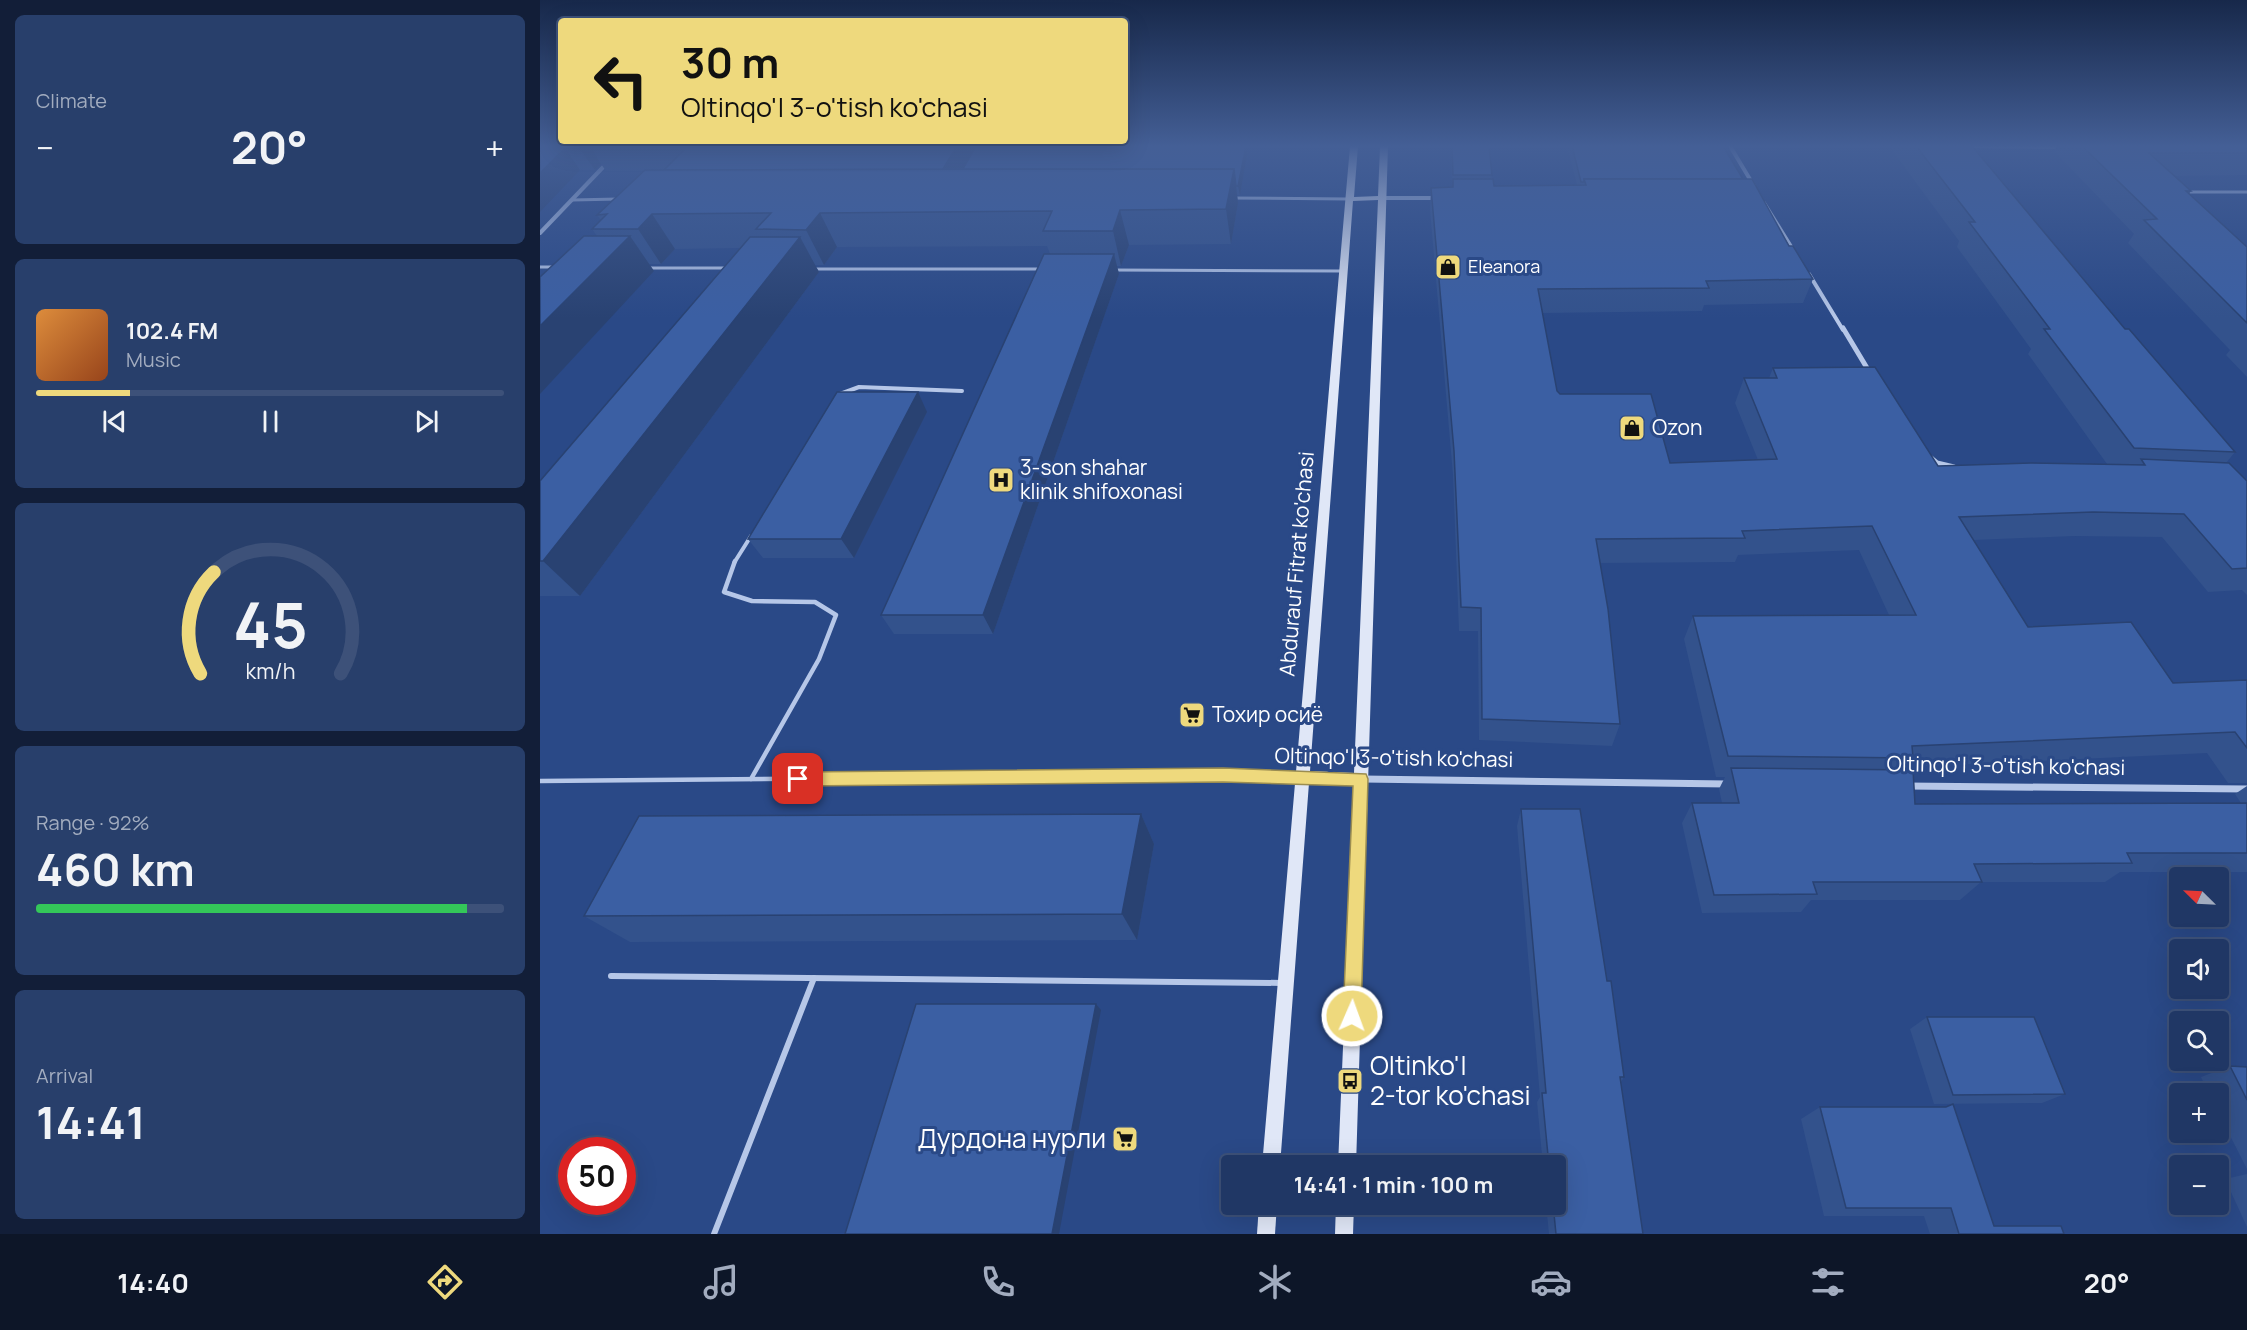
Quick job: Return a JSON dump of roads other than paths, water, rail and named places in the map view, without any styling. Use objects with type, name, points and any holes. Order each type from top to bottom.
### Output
[{"type":"main road","name":"Abdurauf Fitrat ko'chasi","points":[[1273,1155],[1350,204]]},
{"type":"main road","points":[[1347,1155],[1382,204]]},
{"type":"main road","name":"Oltinqo'l 3-o'tish ko'chasi","points":[[1302,777],[1361,779]]},
{"type":"main road","points":[[1266,1234],[1267,1215]]},
{"type":"main road","points":[[1344,1234],[1345,1215]]},
{"type":"street","points":[[540,233],[569,204]]},
{"type":"street","points":[[1765,204],[1798,256]]},
{"type":"street","points":[[1804,266],[1877,384]]},
{"type":"street","points":[[1929,456],[1938,463],[1958,468]]},
{"type":"street","name":"Oltinqo'l 3-o'tish ko'chasi","points":[[1361,779],[1735,784]]},
{"type":"street","name":"Oltinqo'l 3-o'tish ko'chasi","points":[[1902,786],[2247,789]]},
{"type":"lane","points":[[540,267],[563,267]]},
{"type":"lane","points":[[645,267],[739,268]]},
{"type":"lane","points":[[720,277],[728,268]]},
{"type":"lane","points":[[811,268],[1048,269]]},
{"type":"lane","points":[[1108,270],[1343,271]]},
{"type":"lane","points":[[834,404],[840,394],[859,387],[962,391]]},
{"type":"lane","points":[[751,779],[819,658],[836,615],[815,602],[752,601],[724,592],[733,565],[752,535]]},
{"type":"lane","name":"Oltinqo'l 3-o'tish ko'chasi","points":[[540,781],[1211,775],[1302,777]]},
{"type":"lane","points":[[611,976],[1286,983]]},
{"type":"lane","points":[[714,1234],[814,978]]},
{"type":"place","name":"Eleanora","points":[[1448,267]]},
{"type":"place","name":"Ozon","points":[[1632,428]]},
{"type":"place","name":"3-son shahar klinik shifoxonasi","points":[[1001,480]]},
{"type":"place","name":"Тохир осиё","points":[[1192,715]]},
{"type":"place","name":"Oltinko'l 2-tor ko'chasi","points":[[1350,1081]]},
{"type":"place","name":"Дурдона нурли","points":[[1125,1139]]}]
